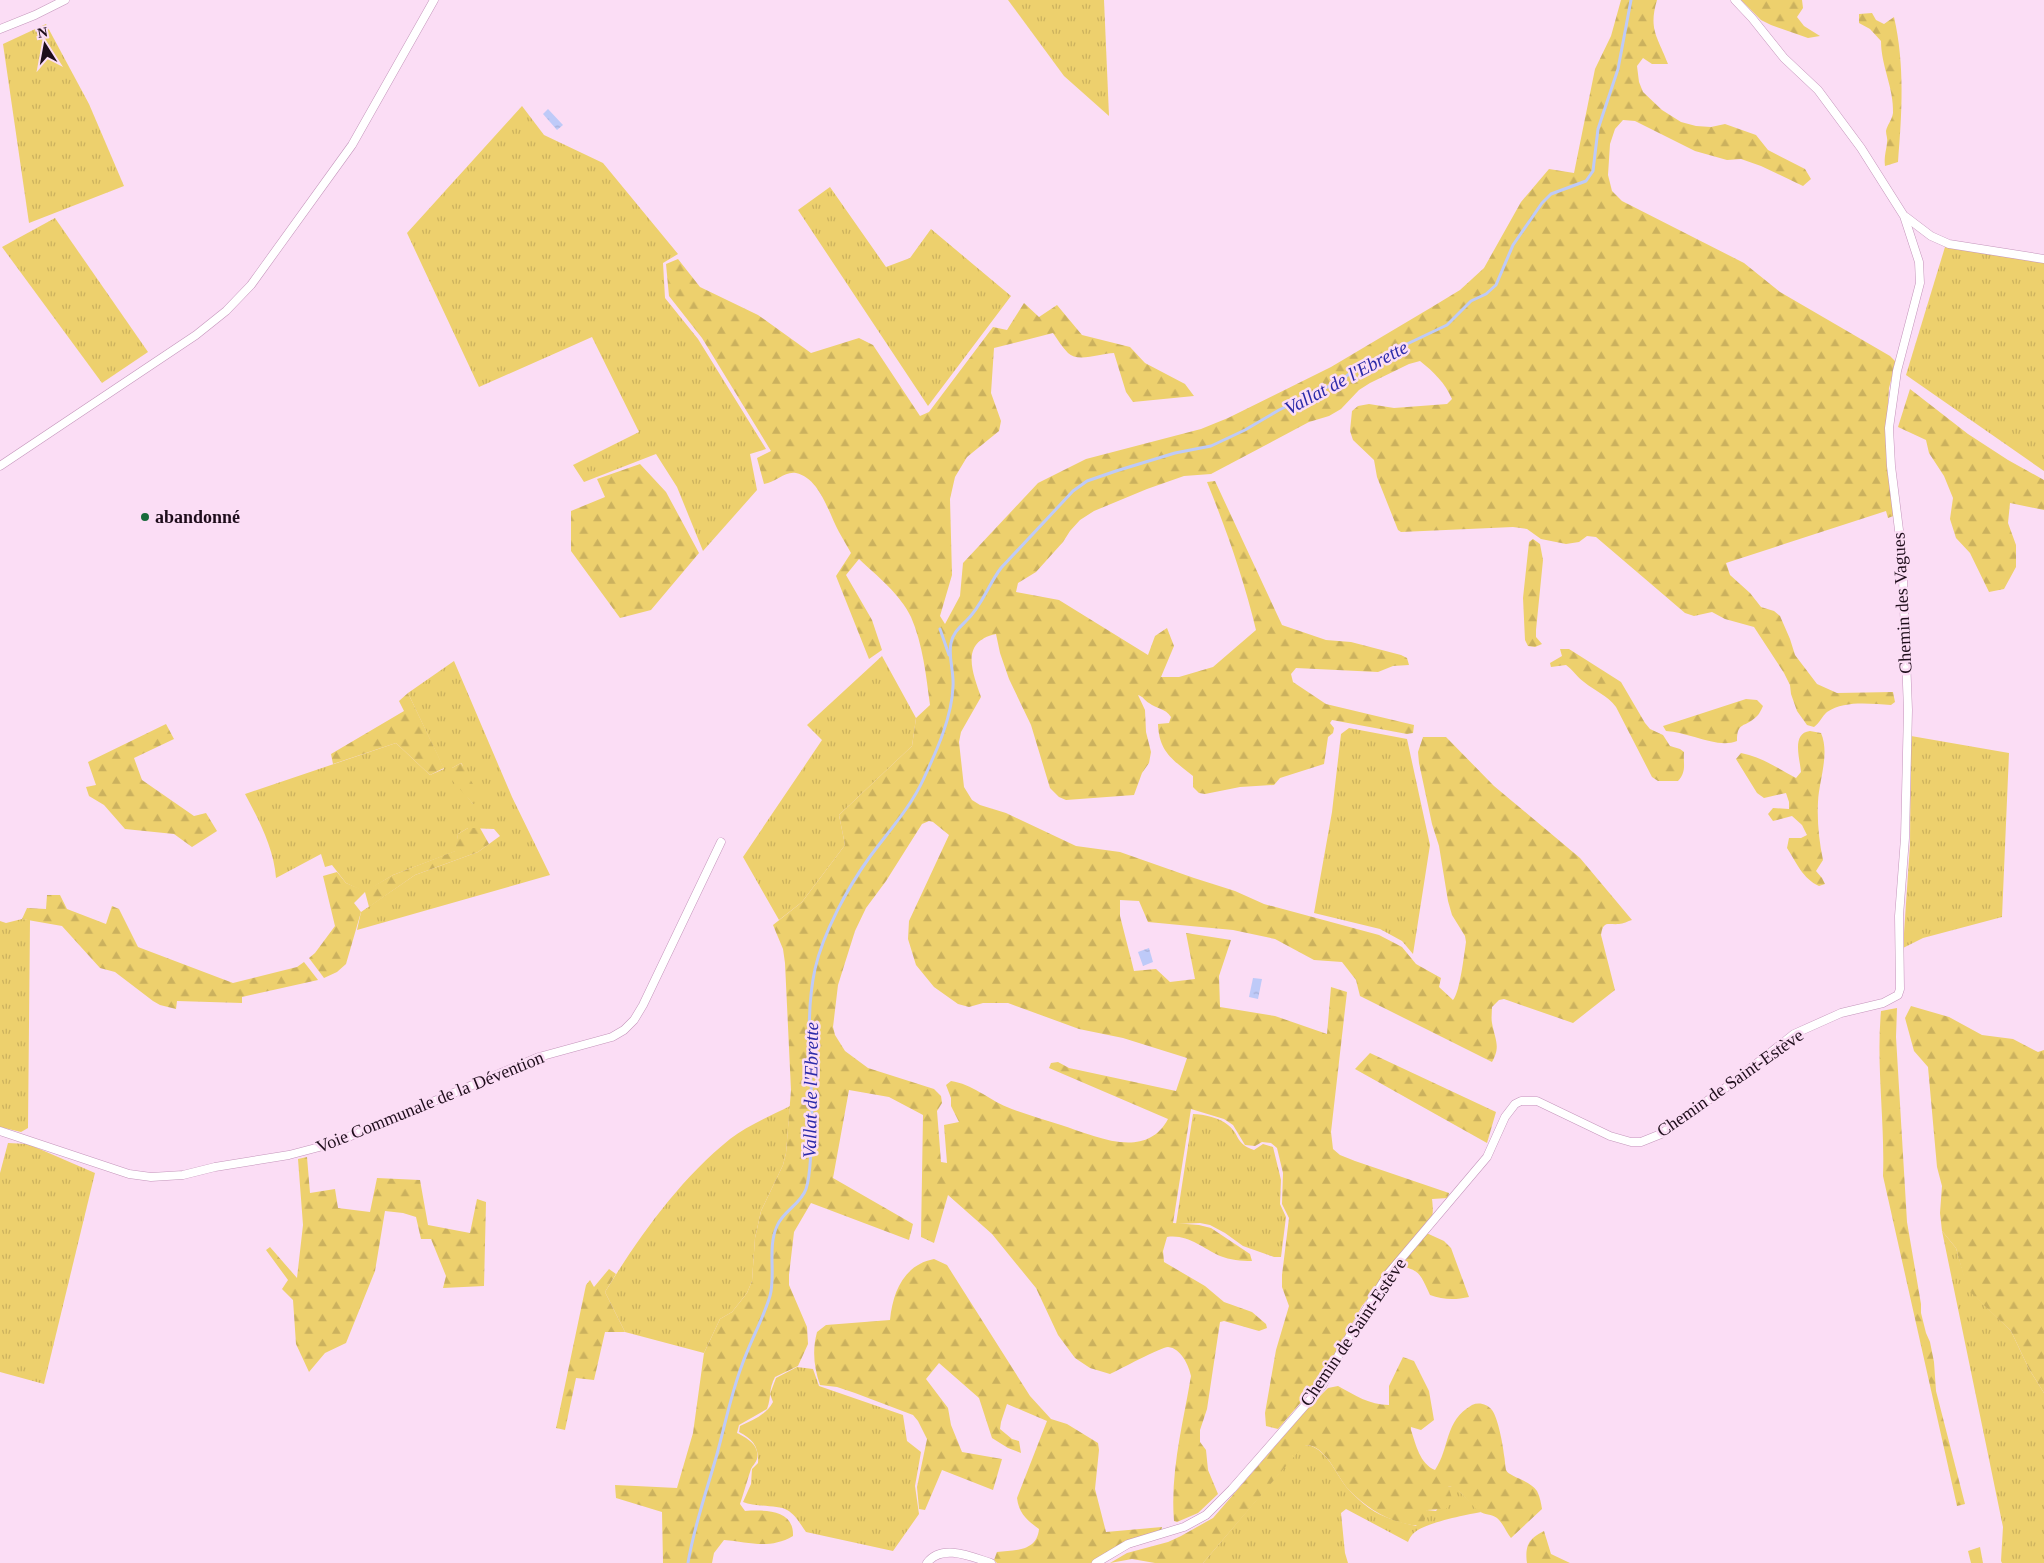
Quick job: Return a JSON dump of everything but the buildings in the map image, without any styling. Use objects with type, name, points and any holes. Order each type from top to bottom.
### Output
[{"type":"street","points":[[0,29],[65,0]]},
{"type":"street","points":[[0,466],[196,335],[226,311],[251,285],[352,144],[434,0]]},
{"type":"street","points":[[1735,0],[1784,58],[1818,90],[1866,156],[1904,216],[1920,230],[1949,244],[2044,259]]},
{"type":"street","name":"Chemin des Vagues","points":[[1898,995],[1901,980],[1899,916],[1905,838],[1908,710],[1902,554],[1891,466],[1889,428],[1897,371],[1920,283],[1919,262],[1904,216]]},
{"type":"street","name":"Voie Communale de la Dévention","points":[[0,1131],[129,1174],[151,1177],[183,1175],[214,1167],[289,1155],[327,1145],[538,1057],[612,1037],[624,1030],[634,1020],[643,1004],[721,842]]},
{"type":"street","name":"Chemin de Saint-Estève","points":[[1096,1563],[1128,1544],[1184,1527],[1206,1515],[1232,1489],[1322,1386],[1343,1347],[1388,1274],[1487,1157],[1505,1117],[1515,1104],[1521,1100],[1537,1101],[1610,1136],[1631,1142],[1641,1142],[1656,1136],[1728,1086],[1794,1034],[1841,1013],[1883,1003],[1898,995]]},
{"type":"street","points":[[927,1563],[934,1555],[949,1552],[991,1563]]},
{"type":"green space","points":[[1008,0],[1104,0],[1109,116],[1064,76]]},
{"type":"green space","points":[[1621,0],[1657,0],[1654,10],[1655,33],[1668,64],[1652,64],[1643,58],[1637,66],[1639,82],[1643,92],[1662,110],[1681,122],[1711,127],[1725,124],[1756,135],[1768,150],[1805,169],[1811,179],[1803,186],[1761,166],[1741,159],[1727,160],[1695,151],[1635,121],[1623,120],[1615,129],[1610,144],[1608,175],[1612,191],[1622,201],[1744,263],[1780,292],[1890,356],[1896,362],[1889,388],[1887,419],[1896,515],[1888,518],[1886,511],[1726,563],[1730,575],[1750,593],[1761,607],[1774,611],[1780,616],[1795,655],[1817,684],[1837,693],[1893,692],[1895,702],[1891,705],[1850,704],[1834,708],[1827,712],[1814,727],[1807,725],[1797,711],[1790,685],[1784,673],[1754,627],[1725,619],[1712,612],[1694,616],[1685,613],[1596,537],[1587,536],[1579,542],[1566,544],[1541,539],[1527,529],[1513,527],[1401,532],[1398,530],[1377,477],[1374,460],[1353,440],[1350,431],[1352,411],[1358,406],[1369,404],[1394,408],[1447,404],[1452,399],[1446,388],[1420,361],[1409,364],[1370,383],[1359,390],[1341,409],[1329,416],[1309,422],[1211,474],[1184,476],[1094,511],[1080,520],[1036,572],[1018,583],[1016,592],[1059,600],[1148,655],[1155,636],[1167,628],[1174,646],[1161,677],[1179,677],[1213,667],[1256,630],[1235,556],[1207,482],[1215,481],[1282,625],[1326,640],[1351,642],[1401,655],[1407,658],[1409,665],[1393,666],[1378,672],[1296,668],[1291,674],[1293,682],[1326,704],[1414,725],[1413,733],[1407,734],[1332,720],[1330,723],[1334,728],[1333,733],[1328,737],[1324,764],[1280,778],[1274,785],[1240,787],[1205,794],[1199,793],[1193,787],[1193,776],[1164,749],[1158,724],[1169,723],[1171,717],[1138,695],[1145,710],[1146,732],[1151,752],[1149,763],[1142,773],[1134,795],[1066,800],[1059,797],[1050,788],[1031,725],[1009,679],[996,634],[984,638],[973,651],[972,669],[981,697],[961,732],[959,742],[964,787],[972,800],[980,805],[1006,813],[1076,846],[1120,852],[1235,891],[1264,904],[1379,935],[1402,947],[1416,964],[1441,978],[1439,987],[1453,1000],[1460,982],[1466,942],[1465,936],[1452,915],[1448,901],[1439,846],[1432,824],[1418,752],[1423,737],[1446,737],[1494,786],[1580,858],[1632,920],[1621,924],[1607,924],[1602,930],[1601,935],[1615,990],[1573,1023],[1504,999],[1499,1000],[1492,1007],[1492,1021],[1497,1047],[1492,1062],[1360,996],[1356,980],[1342,962],[1314,960],[1275,939],[1233,930],[1148,922],[1139,901],[1120,900],[1120,916],[1134,971],[1156,969],[1170,982],[1195,979],[1186,933],[1231,940],[1219,976],[1220,1007],[1275,1016],[1327,1034],[1331,987],[1347,992],[1331,1132],[1333,1149],[1340,1155],[1355,1161],[1449,1193],[1448,1198],[1432,1199],[1432,1217],[1422,1231],[1444,1241],[1451,1248],[1469,1297],[1450,1299],[1430,1295],[1418,1273],[1395,1264],[1362,1306],[1314,1387],[1278,1429],[1266,1426],[1265,1413],[1276,1350],[1289,1306],[1282,1287],[1289,1218],[1282,1204],[1283,1173],[1277,1148],[1271,1143],[1262,1142],[1255,1146],[1245,1145],[1233,1125],[1224,1119],[1191,1109],[1173,1223],[1211,1228],[1250,1254],[1252,1261],[1224,1257],[1213,1253],[1195,1242],[1182,1238],[1167,1237],[1163,1251],[1164,1262],[1205,1286],[1224,1302],[1252,1312],[1266,1324],[1267,1328],[1259,1331],[1224,1321],[1220,1322],[1207,1409],[1200,1430],[1200,1442],[1206,1450],[1208,1470],[1218,1494],[1198,1513],[1177,1522],[1174,1521],[1173,1503],[1176,1466],[1191,1376],[1184,1358],[1173,1348],[1168,1347],[1149,1354],[1110,1374],[1090,1368],[1075,1358],[1058,1335],[1036,1288],[992,1234],[948,1195],[934,1243],[921,1237],[923,1115],[889,1097],[849,1090],[833,1178],[913,1224],[909,1240],[811,1203],[794,1232],[789,1285],[807,1327],[808,1344],[798,1366],[775,1377],[767,1409],[739,1425],[737,1433],[745,1437],[757,1450],[756,1460],[751,1469],[740,1504],[745,1511],[769,1511],[784,1516],[792,1527],[793,1536],[776,1543],[767,1544],[724,1540],[714,1553],[712,1563],[663,1563],[662,1512],[616,1498],[615,1485],[677,1488],[693,1433],[704,1353],[720,1319],[732,1312],[747,1293],[752,1281],[755,1238],[761,1211],[783,1165],[786,1153],[791,1090],[785,963],[783,949],[773,925],[802,902],[845,845],[839,815],[912,746],[916,718],[930,705],[921,649],[911,617],[901,601],[888,586],[859,559],[846,575],[872,620],[882,650],[869,659],[836,576],[851,553],[818,489],[804,476],[796,473],[788,474],[764,484],[757,458],[771,451],[702,338],[669,296],[666,264],[678,259],[700,287],[758,315],[811,353],[859,338],[873,345],[920,416],[929,412],[993,327],[1007,330],[1024,303],[1039,317],[1057,305],[1082,335],[1130,347],[1145,363],[1185,384],[1194,396],[1133,402],[1126,392],[1114,353],[1084,357],[1072,356],[1053,333],[994,348],[991,393],[1001,421],[999,431],[967,457],[955,477],[950,499],[952,575],[940,616],[945,624],[960,596],[963,563],[1038,483],[1086,459],[1201,429],[1228,418],[1331,367],[1460,290],[1484,268],[1521,202],[1549,169],[1574,173],[1595,69],[1611,36]],"holes":[[[929,821],[949,835],[909,921],[908,939],[916,965],[934,987],[958,1004],[969,1007],[983,1003],[1008,1003],[1079,1029],[1123,1038],[1187,1058],[1176,1091],[1069,1068],[1058,1062],[1051,1063],[1049,1068],[1168,1119],[1158,1132],[1147,1139],[1133,1142],[1104,1139],[1013,1110],[966,1085],[951,1081],[946,1085],[951,1098],[951,1106],[959,1122],[944,1125],[947,1163],[941,1162],[937,1111],[942,1103],[941,1096],[934,1089],[868,1068],[845,1051],[835,1035],[833,1027],[838,985],[855,931],[866,908],[886,881],[922,824]]]},
{"type":"green space","points":[[1741,0],[1802,0],[1803,8],[1797,17],[1804,26],[1820,36],[1808,38],[1771,25],[1761,20]]},
{"type":"green space","points":[[1872,13],[1876,20],[1884,24],[1894,17],[1900,53],[1901,108],[1898,162],[1885,166],[1886,131],[1893,113],[1892,95],[1883,59],[1881,41],[1870,29],[1859,23],[1859,14]]},
{"type":"green space","points":[[46,24],[89,104],[124,186],[29,223],[3,44]]},
{"type":"green space","points":[[522,106],[544,135],[603,163],[678,254],[663,263],[665,298],[698,339],[766,449],[750,454],[757,490],[703,551],[677,487],[656,454],[584,482],[573,465],[639,432],[592,337],[479,387],[407,233]]},
{"type":"green space","points":[[830,187],[886,267],[910,258],[931,229],[1011,296],[928,406],[798,210]]},
{"type":"green space","points":[[55,218],[148,352],[102,383],[2,247]]},
{"type":"green space","points":[[1945,247],[2044,263],[2044,471],[1906,375]]},
{"type":"green space","points":[[1910,389],[1968,434],[2008,460],[2044,480],[2044,510],[2010,503],[2008,523],[2016,545],[2016,567],[2004,589],[1989,592],[1970,553],[1956,538],[1950,519],[1953,498],[1944,476],[1929,453],[1926,440],[1898,427]]},
{"type":"green space","points":[[640,464],[666,492],[699,553],[651,610],[620,618],[571,551],[571,511],[605,497],[597,479]]},
{"type":"green space","points":[[1533,539],[1540,544],[1543,560],[1536,630],[1536,637],[1542,644],[1535,647],[1528,646],[1525,640],[1523,598],[1529,542]]},
{"type":"green space","points":[[1560,649],[1569,649],[1621,682],[1650,729],[1663,735],[1670,746],[1684,752],[1684,771],[1678,781],[1658,781],[1652,777],[1616,707],[1609,699],[1582,680],[1566,665],[1551,667],[1550,663],[1562,656]]},
{"type":"green space","points":[[882,656],[916,718],[912,746],[839,815],[845,845],[802,902],[779,920],[743,857],[822,740],[807,725]]},
{"type":"green space","points":[[454,661],[512,797],[550,875],[357,930],[361,912],[415,875],[478,852],[500,836],[494,829],[468,828],[458,834],[456,851],[393,875],[365,892],[346,883],[332,865],[325,867],[321,854],[276,878],[269,846],[245,794],[396,743],[430,775],[444,769],[408,693]],"holes":[[[462,764],[473,804],[463,791],[452,768]]]},
{"type":"green space","points":[[408,693],[444,768],[430,775],[396,743],[333,764],[331,754],[404,711],[399,701]]},
{"type":"green space","points":[[1746,699],[1757,700],[1763,706],[1757,716],[1738,730],[1737,741],[1729,743],[1712,742],[1666,731],[1663,726]]},
{"type":"green space","points":[[166,724],[174,739],[134,758],[142,780],[194,816],[206,813],[217,831],[192,847],[174,834],[125,829],[104,805],[89,796],[86,787],[96,785],[88,762]]},
{"type":"green space","points":[[1349,728],[1407,739],[1430,845],[1413,954],[1402,941],[1380,929],[1314,913],[1332,812],[1341,734]]},
{"type":"green space","points":[[1810,731],[1821,733],[1824,750],[1818,809],[1820,846],[1823,860],[1816,871],[1825,884],[1819,886],[1804,875],[1787,848],[1789,838],[1801,838],[1807,835],[1802,825],[1792,816],[1773,821],[1768,814],[1773,808],[1789,809],[1786,793],[1764,798],[1757,793],[1736,759],[1741,753],[1756,757],[1796,778],[1801,772],[1798,754],[1800,736]]},
{"type":"green space","points":[[1911,736],[2009,753],[2002,917],[1923,938],[1903,948],[1910,844]]},
{"type":"green space","points":[[461,763],[482,800],[473,804],[451,779],[452,768]]},
{"type":"green space","points":[[468,828],[480,828],[489,844],[478,852],[415,875],[369,907],[365,892],[354,903],[361,912],[346,964],[337,972],[324,978],[309,958],[315,953],[335,926],[323,876],[337,872],[346,883],[365,891],[393,875],[455,851],[458,834]]},
{"type":"green space","points":[[47,895],[60,895],[67,909],[106,924],[112,906],[119,909],[138,947],[233,983],[297,967],[304,962],[318,980],[242,997],[242,1003],[177,1001],[176,1009],[160,1005],[115,972],[100,968],[62,926],[22,919],[27,908],[46,909]]},
{"type":"green space","points":[[22,919],[30,920],[28,1128],[21,1132],[0,1127],[0,921],[6,923]]},
{"type":"green space","points":[[1911,1006],[1949,1017],[1982,1035],[2013,1039],[2038,1052],[2044,1050],[2044,1393],[2029,1369],[2011,1331],[1967,1289],[1956,1248],[1942,1231],[1940,1213],[1942,1186],[1937,1167],[1928,1067],[1914,1051],[1905,1018]]},
{"type":"green space","points":[[1897,1008],[1896,1037],[1907,1222],[1921,1313],[1934,1362],[1936,1391],[1965,1504],[1957,1506],[1883,1176],[1879,1052],[1881,1011]]},
{"type":"green space","points":[[1370,1053],[1496,1112],[1487,1143],[1355,1069]]},
{"type":"green space","points":[[790,1106],[786,1153],[783,1165],[761,1211],[755,1238],[752,1281],[747,1293],[732,1312],[720,1319],[704,1353],[625,1332],[605,1292],[646,1230],[677,1191],[711,1155],[751,1125]]},
{"type":"green space","points":[[1193,1114],[1221,1120],[1232,1128],[1241,1142],[1248,1148],[1254,1150],[1263,1144],[1273,1147],[1281,1180],[1280,1204],[1286,1217],[1281,1257],[1274,1257],[1243,1246],[1210,1225],[1200,1223],[1176,1224]]},
{"type":"green space","points":[[8,1143],[28,1144],[95,1173],[44,1384],[0,1372],[0,1173]]},
{"type":"green space","points":[[307,1157],[310,1193],[335,1189],[338,1208],[370,1212],[377,1178],[420,1180],[428,1225],[470,1233],[477,1199],[486,1202],[484,1286],[443,1288],[446,1276],[431,1239],[421,1239],[416,1217],[385,1211],[375,1271],[346,1343],[325,1353],[309,1372],[296,1344],[293,1300],[282,1289],[288,1280],[266,1250],[270,1247],[297,1278],[303,1225],[298,1159]]},
{"type":"green space","points":[[1942,1231],[1956,1248],[1968,1289],[2011,1331],[2029,1369],[2044,1393],[2044,1563],[2002,1563],[2001,1561],[2003,1527]]},
{"type":"green space","points":[[934,1259],[947,1265],[1030,1396],[1051,1419],[1067,1424],[1098,1443],[1095,1489],[1106,1532],[1162,1527],[1161,1532],[1105,1555],[1091,1563],[997,1563],[994,1560],[997,1552],[1024,1548],[1034,1542],[1037,1537],[1039,1529],[1024,1516],[1017,1498],[1047,1421],[1007,1404],[1000,1429],[1012,1439],[1019,1441],[1021,1453],[1008,1448],[992,1438],[979,1398],[939,1363],[926,1379],[948,1408],[951,1425],[962,1452],[1002,1459],[993,1490],[942,1470],[925,1510],[919,1509],[917,1487],[927,1439],[918,1421],[913,1415],[855,1393],[837,1387],[820,1385],[816,1372],[814,1352],[817,1332],[826,1325],[890,1320],[894,1299],[902,1281],[915,1267]]},
{"type":"green space","points":[[609,1269],[616,1274],[605,1292],[625,1332],[605,1332],[594,1380],[576,1378],[565,1430],[556,1428],[586,1285],[590,1280],[594,1287]]},
{"type":"green space","points":[[1403,1357],[1414,1361],[1429,1391],[1434,1420],[1421,1430],[1411,1427],[1411,1430],[1422,1459],[1435,1470],[1440,1462],[1452,1427],[1463,1411],[1477,1404],[1485,1405],[1492,1410],[1500,1432],[1506,1470],[1511,1475],[1534,1487],[1539,1495],[1542,1509],[1511,1538],[1497,1518],[1479,1511],[1461,1493],[1448,1486],[1453,1501],[1446,1509],[1427,1510],[1424,1523],[1411,1525],[1380,1514],[1349,1490],[1324,1455],[1312,1446],[1304,1445],[1203,1563],[1155,1563],[1132,1559],[1110,1563],[1127,1553],[1168,1542],[1213,1518],[1309,1407],[1328,1388],[1338,1386],[1369,1401],[1389,1405],[1389,1386]]},
{"type":"green space","points":[[797,1367],[813,1369],[819,1386],[903,1415],[907,1441],[921,1452],[915,1486],[919,1514],[893,1551],[806,1532],[795,1517],[783,1508],[743,1502],[751,1484],[752,1469],[758,1463],[758,1457],[754,1444],[739,1432],[740,1426],[759,1417],[770,1407],[773,1402],[770,1394],[776,1378]]},
{"type":"green space","points":[[1303,1445],[1311,1446],[1324,1455],[1344,1484],[1361,1502],[1386,1517],[1416,1526],[1427,1510],[1436,1511],[1450,1493],[1447,1486],[1455,1487],[1481,1512],[1444,1520],[1424,1527],[1412,1535],[1408,1542],[1346,1509],[1341,1513],[1345,1553],[1348,1563],[1203,1563]]},
{"type":"green space","points":[[1544,1531],[1551,1554],[1570,1563],[1527,1563],[1527,1548],[1531,1540]]},
{"type":"green space","points":[[1980,1547],[1983,1563],[1971,1563],[1968,1551]]},
{"type":"water","points":[[548,109],[563,125],[557,130],[543,114]]},
{"type":"water","points":[[1149,948],[1153,962],[1143,966],[1138,952]]},
{"type":"water","points":[[1253,978],[1262,979],[1258,999],[1249,997]]},
{"type":"waterway","name":"Vallat de l'Ebrette","points":[[688,1563],[697,1522],[735,1387],[745,1356],[770,1296],[774,1234],[783,1216],[804,1194],[808,1180],[812,1128],[809,1037],[811,992],[819,955],[830,926],[845,896],[869,858],[913,799],[934,756],[950,710],[953,680],[950,648],[955,633],[972,615],[1001,568],[1073,491],[1087,481],[1175,453],[1211,446],[1245,430],[1279,410],[1340,381],[1369,362],[1447,325],[1471,301],[1486,294],[1496,285],[1513,245],[1542,203],[1551,194],[1586,181],[1593,171],[1598,129],[1618,69],[1631,0]]},
{"type":"waterway","name":"Vallat de l'Ebrette","points":[[940,629],[949,655]]},
{"type":"place","name":"abandonné","points":[[145,517]]}]
